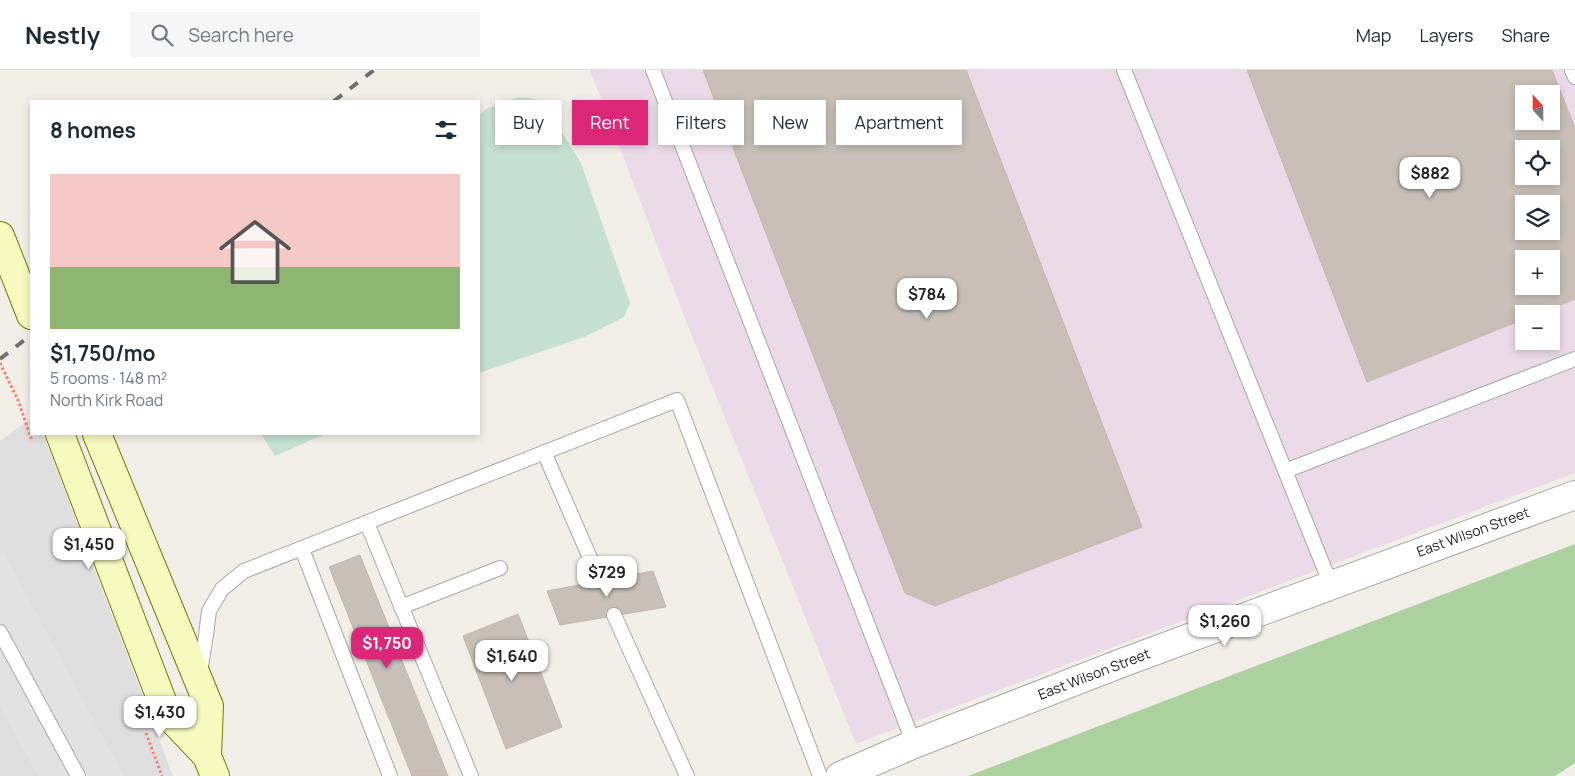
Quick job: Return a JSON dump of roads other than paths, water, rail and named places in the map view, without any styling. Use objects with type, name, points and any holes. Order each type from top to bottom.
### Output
[{"type":"street","points":[[0,236],[30,312]]},
{"type":"street","points":[[60,435],[167,714],[211,766]]},
{"type":"street","points":[[96,435],[209,706],[211,766]]},
{"type":"street","name":"East Wilson Street","points":[[840,776],[914,744],[1119,664],[1575,495]]},
{"type":"lane","points":[[653,70],[914,744]]},
{"type":"lane","points":[[1124,70],[1331,585]]},
{"type":"lane","points":[[1572,70],[1575,77]]},
{"type":"lane","points":[[1285,471],[1575,359]]},
{"type":"lane","points":[[198,682],[208,611],[222,589],[244,572],[677,400],[820,776]]},
{"type":"lane","points":[[544,452],[600,581]]},
{"type":"lane","points":[[367,523],[471,776]]},
{"type":"lane","points":[[302,549],[390,776]]},
{"type":"lane","points":[[401,607],[500,568]]},
{"type":"lane","points":[[614,615],[687,776]]},
{"type":"lane","points":[[0,632],[78,776]]},
{"type":"railway","points":[[335,100],[374,70]]},
{"type":"railway","points":[[0,359],[30,336]]}]
